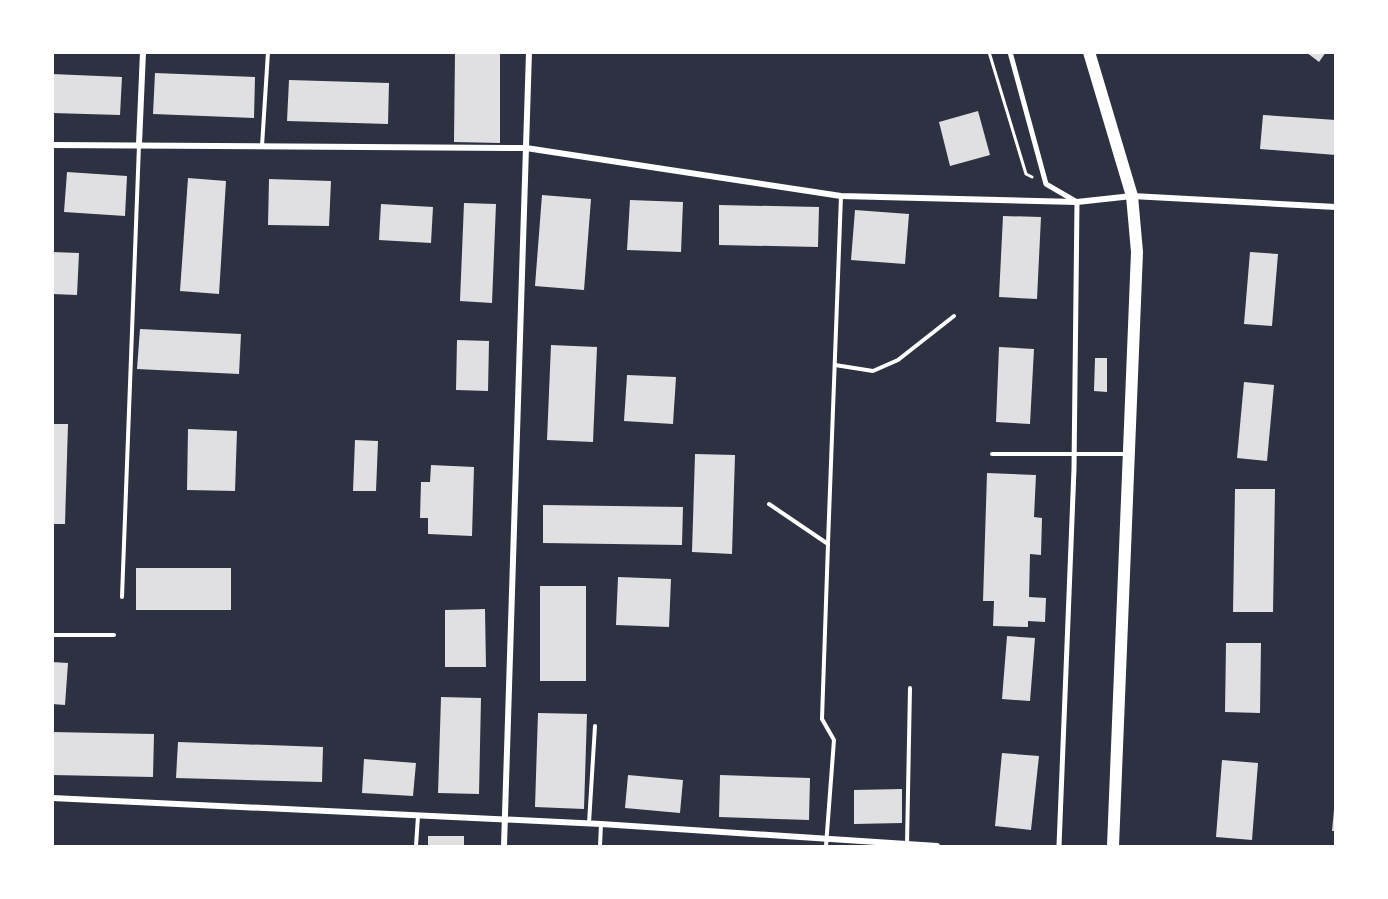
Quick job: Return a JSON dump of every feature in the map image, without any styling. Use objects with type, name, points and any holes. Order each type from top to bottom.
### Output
[{"type":"main road","points":[[1089,52],[1132,196],[1137,252],[1113,846]]},
{"type":"street","points":[[140,144],[143,52]]},
{"type":"street","points":[[504,846],[529,52]]},
{"type":"street","points":[[1010,52],[1046,184],[1077,202]]},
{"type":"street","points":[[52,145],[526,148],[841,196],[1077,202],[1132,196],[1335,207]]},
{"type":"street","points":[[1059,846],[1074,453],[1077,202]]},
{"type":"street","points":[[52,798],[589,823],[827,843],[937,846]]},
{"type":"lane","points":[[262,146],[268,52]]},
{"type":"lane","points":[[122,597],[140,144]]},
{"type":"lane","points":[[827,843],[834,740],[822,719],[841,196]]},
{"type":"lane","points":[[835,365],[873,371],[898,360],[954,316]]},
{"type":"lane","points":[[992,454],[1129,454]]},
{"type":"lane","points":[[769,504],[828,544]]},
{"type":"lane","points":[[52,635],[114,635]]},
{"type":"lane","points":[[907,845],[910,688]]},
{"type":"lane","points":[[589,823],[595,726]]},
{"type":"lane","points":[[416,846],[418,816]]},
{"type":"lane","points":[[600,846],[601,824]]},
{"type":"path","points":[[989,52],[1026,174],[1046,184]]},
{"type":"building","points":[[455,52],[500,52],[500,143],[454,142]]},
{"type":"building","points":[[1306,52],[1326,52],[1319,62]]},
{"type":"building","points":[[155,73],[255,77],[254,118],[153,114]]},
{"type":"building","points":[[52,74],[122,77],[120,115],[52,113]]},
{"type":"building","points":[[289,80],[389,83],[388,124],[287,121]]},
{"type":"building","points":[[978,111],[990,155],[950,166],[939,122]]},
{"type":"building","points":[[1263,115],[1336,120],[1336,155],[1260,149]]},
{"type":"building","points":[[67,172],[127,176],[125,216],[64,212]]},
{"type":"building","points":[[188,178],[226,181],[219,294],[180,291]]},
{"type":"building","points":[[269,179],[331,181],[329,226],[268,225]]},
{"type":"building","points":[[542,195],[591,199],[584,290],[535,286]]},
{"type":"building","points":[[630,200],[683,202],[681,252],[627,250]]},
{"type":"building","points":[[464,203],[496,204],[492,303],[460,301]]},
{"type":"building","points":[[381,204],[433,207],[431,243],[379,240]]},
{"type":"building","points":[[719,205],[819,207],[818,247],[719,245]]},
{"type":"building","points":[[855,210],[909,214],[905,264],[851,260]]},
{"type":"building","points":[[1003,216],[1041,217],[1037,299],[999,297]]},
{"type":"building","points":[[52,252],[79,253],[77,295],[52,294]]},
{"type":"building","points":[[1250,252],[1278,254],[1272,326],[1244,324]]},
{"type":"building","points":[[140,329],[241,334],[239,374],[137,369]]},
{"type":"building","points":[[457,340],[489,341],[488,391],[456,390]]},
{"type":"building","points":[[551,345],[597,347],[593,442],[547,440]]},
{"type":"building","points":[[999,347],[1034,349],[1030,424],[996,422]]},
{"type":"building","points":[[1095,358],[1107,358],[1107,392],[1094,391]]},
{"type":"building","points":[[627,375],[676,377],[673,424],[624,421]]},
{"type":"building","points":[[1244,382],[1274,385],[1267,461],[1237,458]]},
{"type":"building","points":[[52,424],[68,424],[65,524],[52,524]]},
{"type":"building","points":[[188,429],[237,431],[235,491],[187,490]]},
{"type":"building","points":[[355,440],[378,441],[376,491],[353,491]]},
{"type":"building","points":[[695,454],[735,455],[732,554],[692,552]]},
{"type":"building","points":[[431,465],[474,467],[472,536],[428,534],[428,518],[420,518],[421,482],[430,482]]},
{"type":"building","points":[[987,473],[1036,475],[1034,517],[1042,518],[1041,555],[1030,554],[1029,597],[1046,598],[1045,622],[1028,621],[1028,627],[993,626],[994,601],[983,601]]},
{"type":"building","points":[[1235,489],[1275,489],[1273,612],[1233,612]]},
{"type":"building","points":[[543,505],[683,507],[682,545],[543,543]]},
{"type":"building","points":[[136,568],[231,568],[231,610],[136,610]]},
{"type":"building","points":[[618,577],[671,579],[669,627],[616,625]]},
{"type":"building","points":[[540,586],[586,586],[586,681],[540,681]]},
{"type":"building","points":[[485,609],[486,667],[445,667],[445,610]]},
{"type":"building","points":[[1007,636],[1035,638],[1030,701],[1002,699]]},
{"type":"building","points":[[1226,643],[1261,643],[1260,713],[1225,712]]},
{"type":"building","points":[[52,662],[68,663],[65,705],[52,704]]},
{"type":"building","points":[[441,697],[481,698],[479,794],[438,793]]},
{"type":"building","points":[[538,713],[587,714],[584,809],[535,807]]},
{"type":"building","points":[[52,732],[154,734],[153,777],[52,775]]},
{"type":"building","points":[[178,742],[323,747],[322,782],[176,778]]},
{"type":"building","points":[[1002,753],[1039,756],[1031,830],[995,826]]},
{"type":"building","points":[[364,759],[416,763],[413,796],[362,793]]},
{"type":"building","points":[[1222,760],[1258,763],[1252,840],[1216,837]]},
{"type":"building","points":[[628,775],[683,780],[680,813],[625,808]]},
{"type":"building","points":[[720,775],[810,778],[809,820],[719,817]]},
{"type":"building","points":[[902,789],[902,823],[854,824],[854,790]]},
{"type":"building","points":[[1334,810],[1336,810],[1336,831],[1332,831]]},
{"type":"building","points":[[428,836],[464,836],[464,846],[428,846]]}]
